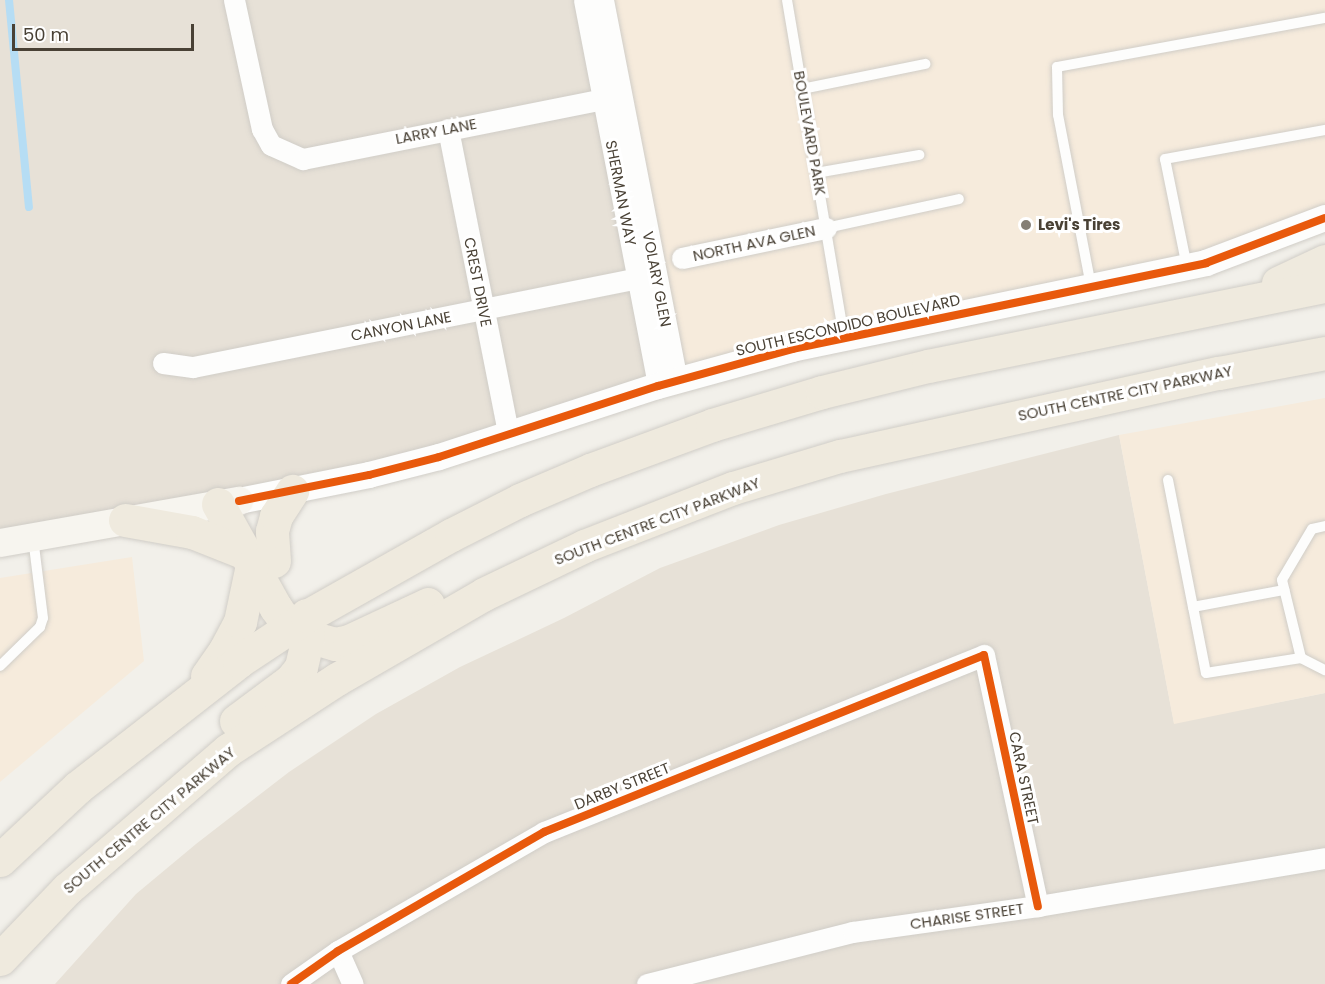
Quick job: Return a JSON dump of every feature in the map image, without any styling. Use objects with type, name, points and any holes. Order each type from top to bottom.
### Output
[{"type":"highway","points":[[1180,315],[1285,280],[1325,261]]},
{"type":"highway","points":[[0,860],[78,787],[196,692],[451,535],[520,500],[590,470],[712,424],[822,392],[928,366],[1325,286]]},
{"type":"highway","points":[[1219,373],[1278,343],[1325,332]]},
{"type":"highway","name":"SOUTH CENTRE CITY PARKWAY","points":[[0,959],[67,889],[228,750],[337,679],[484,594],[584,546],[733,488],[840,456],[1219,373],[1325,353]]},
{"type":"highway","points":[[196,692],[225,650],[240,622],[257,560],[272,531],[276,516],[292,491]]},
{"type":"highway","points":[[228,503],[257,560],[302,627],[335,644],[349,642],[497,571],[584,546]]},
{"type":"highway","points":[[125,520],[192,532],[257,560]]},
{"type":"highway","points":[[198,775],[203,747],[291,680],[301,667],[302,627]]},
{"type":"main road","name":"SOUTH ESCONDIDO BOULEVARD","points":[[0,543],[228,503]]},
{"type":"street","name":"LARRY LANE","points":[[234,0],[262,129],[271,145],[303,159],[603,99]]},
{"type":"street","name":"SHERMAN WAY","points":[[584,0],[638,278],[667,383]]},
{"type":"street","name":"VOLARY GLEN","points":[[603,0],[667,383]]},
{"type":"street","name":"CREST DRIVE","points":[[448,129],[509,436]]},
{"type":"street","name":"SOUTH ESCONDIDO BOULEVARD","points":[[228,503],[369,475],[509,436],[667,383],[844,338],[1187,268],[1269,241],[1325,218]]},
{"type":"street","name":"NORTH AVA GLEN","points":[[681,258],[826,228]]},
{"type":"street","name":"CANYON LANE","points":[[163,363],[193,367],[638,278]]},
{"type":"street","name":"CARA STREET","points":[[984,655],[1038,906]]},
{"type":"street","name":"DARBY STREET","points":[[291,984],[338,951],[544,832],[984,655]]},
{"type":"street","name":"CHARISE STREET","points":[[647,984],[853,932],[1038,906],[1325,858]]},
{"type":"street","points":[[338,951],[353,984]]},
{"type":"lane","name":"BOULEVARD PARK","points":[[787,0],[844,338]]},
{"type":"lane","points":[[1091,288],[1058,115],[1057,67],[1325,18]]},
{"type":"lane","points":[[802,90],[925,64]]},
{"type":"lane","points":[[1187,268],[1165,159],[1325,130]]},
{"type":"lane","points":[[816,173],[919,155]]},
{"type":"lane","points":[[826,228],[959,199]]},
{"type":"lane","points":[[1168,480],[1206,673],[1300,658],[1325,670]]},
{"type":"lane","points":[[1300,658],[1282,580],[1312,529],[1325,526]]},
{"type":"lane","points":[[0,666],[40,627],[43,618],[33,538]]},
{"type":"lane","points":[[1192,607],[1284,590]]},
{"type":"shaded area","points":[[0,0],[598,0],[658,386],[509,436],[0,543]]},
{"type":"shaded area","points":[[584,0],[1325,0],[1325,218],[1269,241],[658,386]]},
{"type":"shaded area","points":[[1325,398],[1325,693],[1174,724],[1119,435]]},
{"type":"shaded area","points":[[1119,435],[1174,723],[1325,693],[1325,984],[55,984],[136,894],[196,844],[289,772],[376,714],[460,667],[564,618],[660,568],[779,525],[886,494]]},
{"type":"shaded area","points":[[132,557],[144,661],[0,782],[0,578]]},
{"type":"waterway","points":[[9,0],[29,207]]},
{"type":"cycle path","points":[[239,501],[369,475],[439,457],[658,386],[792,349],[1206,263],[1325,218]]},
{"type":"cycle path","points":[[291,984],[338,951],[544,832],[984,655],[1038,906]]},
{"type":"place","name":"Levi's Tires","points":[[1026,225]]}]
